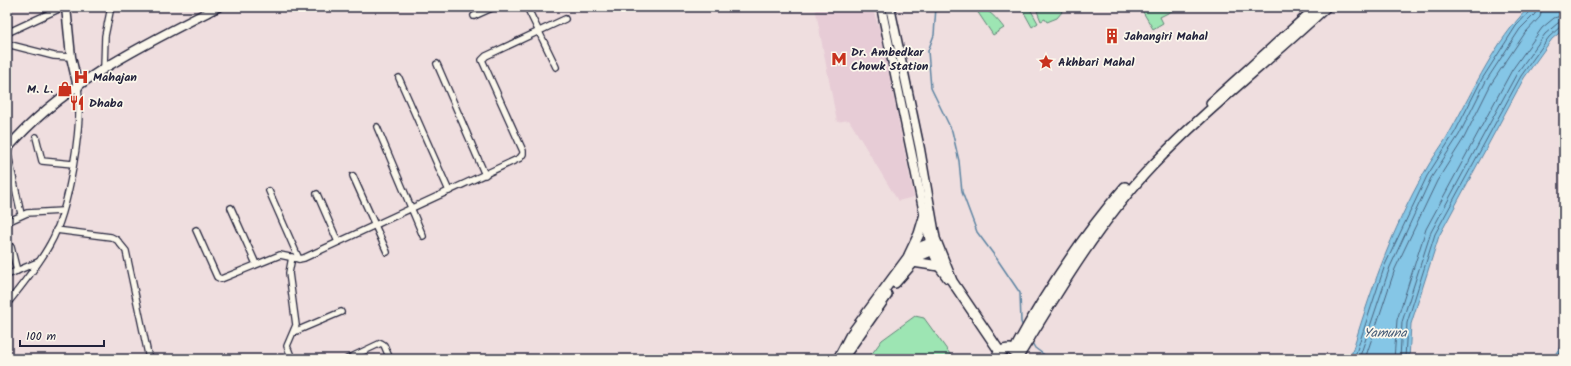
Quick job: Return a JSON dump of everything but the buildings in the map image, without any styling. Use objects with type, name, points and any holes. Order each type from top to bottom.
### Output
[{"type":"main road","points":[[64,7],[71,57],[78,87]]},
{"type":"main road","points":[[7,150],[17,137],[47,110],[104,68],[218,7]]},
{"type":"main road","points":[[890,7],[920,149],[934,245],[952,281],[998,355],[1007,349],[1017,355],[1032,326],[1100,216],[1141,169],[1184,127],[1317,7]]},
{"type":"main road","points":[[1032,326],[1112,213],[1151,167],[1326,7]]},
{"type":"main road","points":[[880,9],[925,214],[939,266],[952,281]]},
{"type":"main road","points":[[842,359],[911,259],[925,214]]},
{"type":"main road","points":[[838,359],[850,336],[911,259],[934,245]]},
{"type":"main road","points":[[911,259],[939,266]]},
{"type":"street","points":[[7,12],[8,33],[64,7]]},
{"type":"street","points":[[104,68],[105,36],[111,7]]},
{"type":"street","points":[[474,16],[494,7]]},
{"type":"street","points":[[527,7],[556,67]]},
{"type":"street","points":[[196,230],[219,279],[224,278],[280,255],[299,259],[412,209],[520,158],[523,154],[482,60],[486,56],[565,19]]},
{"type":"street","points":[[7,44],[54,56],[71,57]]},
{"type":"street","points":[[437,64],[485,174]]},
{"type":"street","points":[[399,78],[449,192]]},
{"type":"street","points":[[7,304],[40,261],[56,230],[73,164],[80,117],[78,87]]},
{"type":"street","points":[[377,127],[423,236]]},
{"type":"street","points":[[36,137],[42,162],[73,164]]},
{"type":"street","points":[[7,150],[21,214]]},
{"type":"street","points":[[353,176],[387,252]]},
{"type":"street","points":[[269,191],[299,259]]},
{"type":"street","points":[[317,194],[338,242]]},
{"type":"street","points":[[231,208],[256,264]]},
{"type":"street","points":[[7,222],[21,214],[62,211]]},
{"type":"street","points":[[56,230],[111,237],[122,245],[126,251],[149,359]]},
{"type":"street","points":[[11,247],[17,271]]},
{"type":"street","points":[[292,257],[288,273],[296,320],[294,332],[286,346],[292,359]]},
{"type":"street","points":[[7,275],[40,261]]},
{"type":"street","points":[[294,332],[341,312]]},
{"type":"street","points":[[347,359],[381,343],[384,345],[390,359]]},
{"type":"shaded area","name":"Dr. Ambedkar Chowk Station","points":[[815,7],[872,8],[880,30],[914,197],[898,201],[849,120],[837,122]]},
{"type":"green space","points":[[1021,7],[1029,7],[1038,23],[1032,27]]},
{"type":"green space","points":[[1037,7],[1060,7],[1062,12],[1057,18],[1047,22],[1045,19],[1041,21]]},
{"type":"green space","points":[[1140,7],[1180,7],[1160,17],[1163,23],[1153,29]]},
{"type":"green space","points":[[975,8],[985,9],[1004,28],[993,35]]},
{"type":"green space","points":[[915,316],[924,318],[952,359],[868,359],[882,340]]},
{"type":"water","name":"Yamuna","points":[[1529,7],[1564,7],[1564,29],[1552,39],[1524,78],[1439,236],[1411,324],[1409,359],[1350,359],[1373,287],[1391,240],[1412,195],[1427,167],[1448,136],[1495,50],[1505,35]]},
{"type":"water","points":[[1564,341],[1564,359],[1552,359]]},
{"type":"waterway","points":[[936,7],[934,35],[928,51],[931,88],[952,131],[959,161],[962,192],[977,232],[1020,293],[1021,322],[1023,327]]},
{"type":"waterway","points":[[1031,341],[1035,348],[1050,359]]},
{"type":"place","name":"Jahangiri Mahal","points":[[1112,36]]},
{"type":"place","name":"Dr. Ambedkar Chowk Station","points":[[839,59]]},
{"type":"place","name":"Akhbari Mahal","points":[[1046,62]]},
{"type":"place","name":"Mahajan","points":[[81,77]]},
{"type":"place","name":"M. L.","points":[[65,89]]},
{"type":"place","name":"Dhaba","points":[[77,103]]}]
